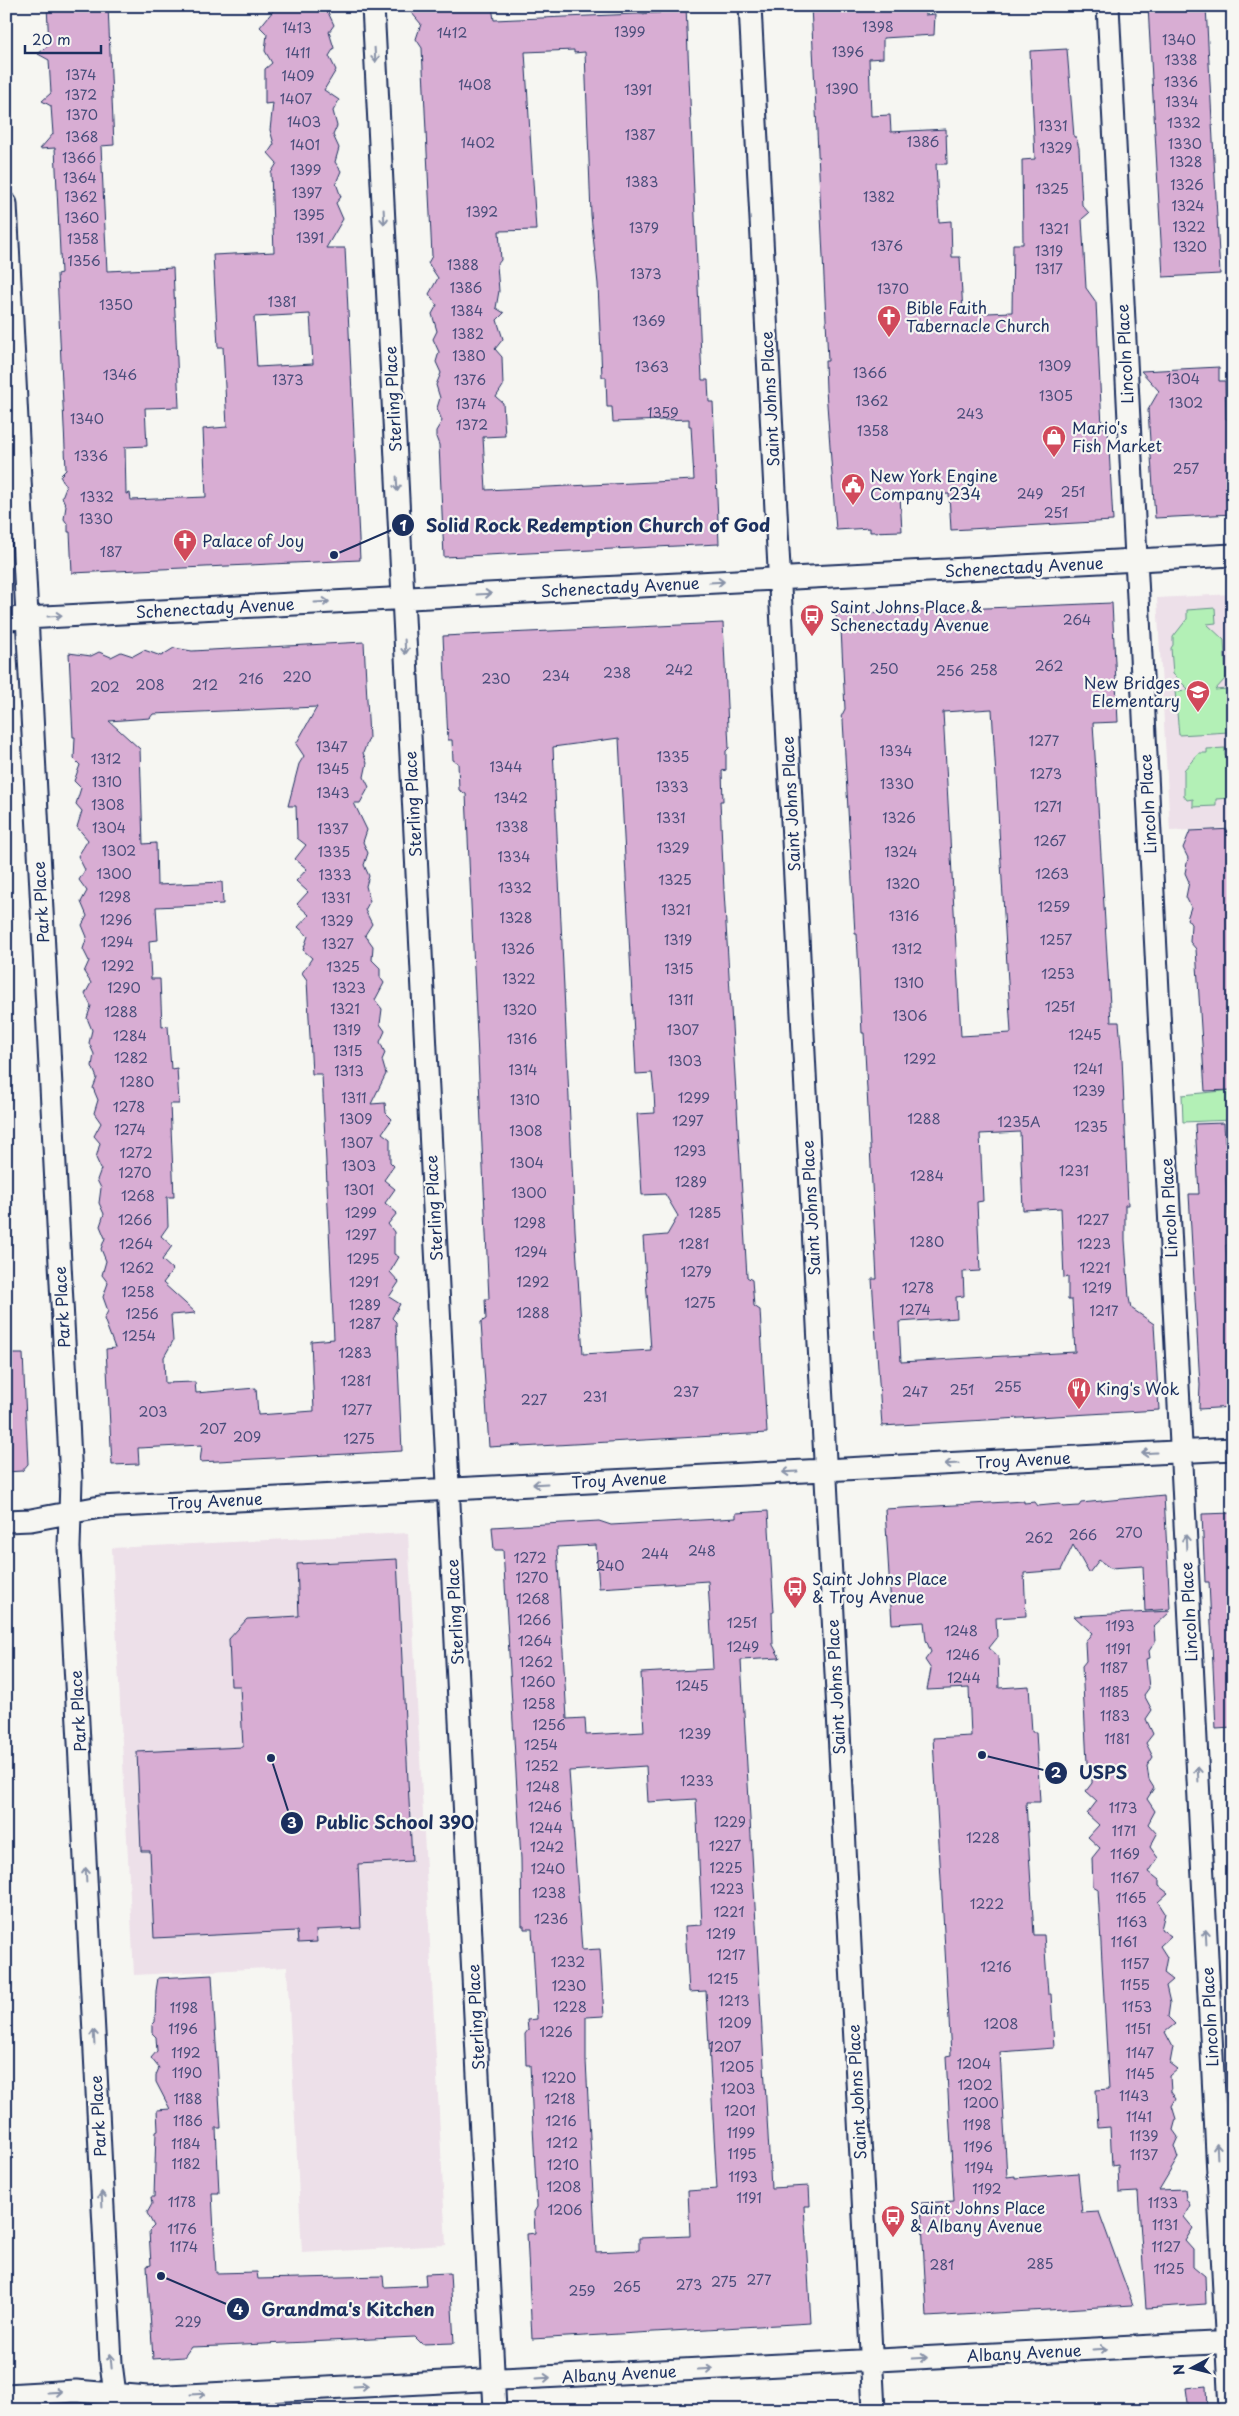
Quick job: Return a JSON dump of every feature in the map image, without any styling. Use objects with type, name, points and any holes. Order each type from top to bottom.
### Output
[{"type":"street","name":"Sterling Place","points":[[373,6],[496,2410]]},
{"type":"street","name":"Saint Johns Place","points":[[750,6],[824,1470],[874,2410]]},
{"type":"street","name":"Lincoln Place","points":[[1108,6],[1181,1452],[1230,2342],[1230,2410]]},
{"type":"street","name":"Park Place","points":[[6,204],[17,618],[71,1479],[70,1548],[82,1809],[110,2363],[116,2402]]},
{"type":"street","name":"Schenectady Avenue","points":[[17,618],[1233,555]]},
{"type":"street","name":"Troy Avenue","points":[[6,1521],[31,1520],[100,1507],[1233,1449]]},
{"type":"street","name":"Albany Avenue","points":[[6,2395],[76,2391],[116,2402],[148,2397],[1230,2342]]},
{"type":"shaded area","name":"New Bridges Elementary","points":[[1233,594],[1233,828],[1170,831],[1157,598]]},
{"type":"shaded area","points":[[408,1533],[446,2245],[302,2253],[287,1967],[134,1975],[112,1548]]},
{"type":"green space","points":[[1215,608],[1216,623],[1207,624],[1224,640],[1226,678],[1215,690],[1227,689],[1229,732],[1179,735],[1175,691],[1189,690],[1173,674],[1171,648],[1173,637],[1187,619],[1187,610]]},
{"type":"green space","points":[[1225,748],[1225,756],[1231,756],[1232,798],[1216,799],[1216,806],[1193,807],[1193,799],[1187,800],[1184,796],[1184,770],[1199,753],[1207,753],[1207,749]]},
{"type":"green space","points":[[1233,1090],[1233,1120],[1183,1122],[1182,1095]]},
{"type":"building","points":[[47,6],[108,6],[114,145],[101,146],[107,271],[173,268],[179,407],[145,408],[147,446],[125,447],[126,494],[130,493],[131,500],[206,497],[203,429],[227,427],[223,347],[218,347],[213,255],[274,252],[271,173],[277,163],[268,153],[274,144],[270,130],[273,103],[265,104],[265,69],[272,63],[265,51],[267,34],[260,27],[277,6],[325,6],[334,25],[329,32],[334,48],[329,56],[336,70],[324,90],[339,100],[333,111],[337,126],[333,135],[339,148],[335,162],[341,171],[336,183],[341,197],[336,203],[343,219],[326,248],[345,248],[360,560],[72,573],[70,532],[68,532],[68,525],[64,519],[66,506],[62,497],[66,487],[60,476],[66,470],[57,274],[61,273],[55,148],[40,149],[53,134],[51,106],[42,101],[51,93],[49,60],[38,54],[49,45]],"holes":[[[310,314],[313,364],[257,367],[254,317]]]},
{"type":"building","points":[[406,6],[492,6],[494,20],[660,13],[659,6],[686,6],[702,380],[708,380],[709,402],[713,402],[719,544],[444,557],[439,445],[436,437],[436,431],[442,421],[437,408],[440,398],[436,385],[441,373],[436,362],[439,352],[433,339],[437,331],[432,314],[437,305],[429,294],[438,278],[428,263],[432,256],[422,48],[416,39],[421,24]],"holes":[[[574,50],[574,53],[585,52],[591,215],[598,284],[602,377],[606,377],[607,407],[612,407],[613,422],[689,419],[694,480],[486,490],[483,437],[505,436],[503,403],[496,397],[503,386],[502,357],[495,349],[503,339],[497,320],[504,313],[496,308],[499,291],[497,265],[501,260],[499,231],[536,230],[525,52]]]},
{"type":"building","points":[[811,6],[924,6],[925,15],[935,14],[934,35],[883,38],[883,58],[869,59],[871,116],[890,115],[891,132],[946,129],[947,164],[936,164],[939,222],[951,221],[952,257],[960,257],[963,314],[1012,312],[1013,244],[1023,244],[1022,160],[1035,159],[1030,51],[1067,49],[1074,137],[1076,137],[1079,148],[1082,205],[1089,213],[1082,219],[1086,288],[1096,302],[1102,427],[1108,430],[1113,521],[951,530],[949,494],[900,496],[902,531],[870,532],[870,528],[836,530],[826,390],[825,361],[828,361]]},
{"type":"building","points":[[1148,6],[1206,6],[1220,274],[1163,277]]},
{"type":"building","points":[[1219,367],[1219,381],[1225,381],[1226,419],[1233,419],[1233,514],[1155,518],[1148,410],[1159,391],[1141,371]]},
{"type":"building","points":[[1112,603],[1118,722],[1093,723],[1111,1022],[1119,1022],[1122,1057],[1128,1205],[1125,1205],[1125,1240],[1129,1298],[1131,1308],[1154,1324],[1159,1410],[882,1426],[872,1279],[877,1279],[864,1033],[862,1033],[843,720],[841,717],[845,709],[841,629],[835,614]],"holes":[[[992,709],[1011,1033],[961,1036],[943,712]],[[1020,1132],[1023,1210],[1061,1208],[1064,1278],[1068,1277],[1068,1300],[1072,1300],[1075,1352],[901,1362],[899,1322],[957,1318],[956,1297],[964,1296],[963,1272],[980,1271],[977,1202],[983,1201],[980,1134]]]},
{"type":"building","points":[[723,623],[729,748],[726,751],[726,770],[722,771],[723,801],[720,801],[724,891],[747,1277],[752,1280],[754,1306],[760,1310],[767,1433],[521,1447],[521,1445],[489,1447],[481,1322],[486,1319],[485,1299],[489,1299],[466,794],[459,790],[458,763],[453,760],[452,740],[448,740],[443,636]],"holes":[[[619,738],[636,1074],[652,1073],[654,1092],[655,1113],[637,1114],[642,1195],[665,1194],[678,1216],[667,1235],[643,1237],[651,1350],[583,1354],[575,1230],[553,747]]]},
{"type":"building","points":[[364,642],[369,738],[363,753],[367,763],[364,777],[369,787],[360,803],[354,803],[367,830],[363,842],[368,853],[364,865],[369,876],[366,886],[370,901],[365,910],[372,924],[365,935],[373,946],[372,960],[380,968],[380,977],[384,983],[375,1000],[382,1009],[380,1024],[385,1031],[380,1042],[385,1053],[382,1060],[386,1074],[371,1104],[385,1103],[386,1113],[392,1119],[382,1133],[390,1139],[390,1162],[394,1166],[384,1180],[395,1189],[385,1203],[397,1213],[388,1224],[394,1232],[394,1254],[399,1257],[390,1272],[399,1282],[389,1297],[400,1304],[392,1318],[396,1322],[402,1451],[200,1462],[202,1445],[138,1448],[139,1464],[112,1465],[106,1349],[115,1348],[104,1319],[108,1311],[103,1297],[108,1283],[102,1275],[106,1261],[101,1249],[105,1238],[100,1226],[104,1214],[99,1203],[101,1188],[97,1180],[101,1169],[96,1158],[100,1143],[94,1136],[101,1123],[94,1113],[98,1100],[93,1088],[97,1078],[92,1066],[94,1054],[89,1043],[92,1030],[87,1018],[91,1006],[85,994],[91,983],[84,972],[89,961],[83,949],[87,937],[82,925],[87,916],[81,902],[87,891],[79,880],[85,870],[78,856],[88,840],[77,827],[82,811],[76,804],[81,788],[74,781],[80,765],[74,759],[75,737],[73,737],[69,653],[91,656],[99,652],[111,657],[121,652],[133,656],[144,650],[161,656],[174,648],[192,651]],"holes":[[[317,707],[296,744],[304,756],[299,764],[288,806],[296,806],[297,838],[306,845],[295,859],[307,869],[296,881],[308,892],[297,904],[309,915],[298,927],[308,936],[303,950],[312,958],[302,973],[307,980],[312,1074],[322,1074],[334,1339],[311,1341],[314,1411],[258,1415],[256,1388],[196,1393],[195,1382],[165,1383],[164,1357],[173,1341],[171,1315],[196,1313],[163,1283],[173,1270],[162,1260],[172,1246],[161,1236],[168,1226],[167,1197],[174,1197],[170,1104],[179,1104],[177,1068],[171,1069],[168,1026],[162,1027],[160,979],[151,979],[149,941],[158,940],[156,907],[223,904],[222,882],[157,885],[156,843],[143,844],[140,749],[109,721],[150,718],[153,714]]]},
{"type":"building","points":[[1233,829],[1233,1090],[1205,1091],[1196,949],[1190,942],[1191,924],[1187,919],[1191,907],[1186,897],[1189,882],[1185,873],[1188,858],[1183,848],[1190,831]]},
{"type":"building","points":[[1224,1123],[1225,1142],[1233,1142],[1233,1176],[1226,1176],[1228,1218],[1233,1217],[1233,1245],[1226,1245],[1231,1328],[1233,1328],[1233,1407],[1199,1409],[1200,1385],[1189,1194],[1199,1194],[1195,1124]]},
{"type":"building","points":[[6,1354],[23,1354],[28,1464],[22,1471],[6,1472]]},
{"type":"building","points":[[1164,1495],[1170,1609],[1145,1611],[1143,1566],[1110,1568],[1099,1560],[1089,1573],[1073,1545],[1061,1570],[1024,1573],[1026,1616],[996,1618],[997,1638],[989,1648],[998,1656],[999,1688],[1029,1686],[1032,1732],[1036,1732],[1040,1802],[1026,1802],[1034,1935],[1044,1935],[1048,1994],[1051,1994],[1054,2048],[1000,2052],[1007,2177],[1078,2173],[1082,2213],[1099,2212],[1133,2305],[927,2317],[921,2203],[954,2201],[946,2056],[951,2055],[933,1738],[971,1736],[969,1688],[927,1690],[931,1669],[925,1660],[931,1652],[926,1640],[924,1622],[892,1624],[885,1509],[1024,1501],[1024,1503],[1035,1502],[1038,1506],[1059,1504],[1063,1507],[1079,1506],[1081,1503]]},
{"type":"building","points":[[768,1511],[774,1612],[772,1612],[773,1645],[780,1658],[741,1660],[771,2188],[809,2186],[810,2206],[804,2206],[811,2323],[532,2339],[527,2234],[535,2233],[534,2212],[537,2207],[530,2065],[526,2065],[525,2034],[528,2030],[527,2020],[537,2019],[532,1929],[524,1929],[524,1926],[522,1926],[521,1859],[503,1550],[494,1550],[492,1527],[599,1521],[611,1525],[736,1518],[736,1513]],"holes":[[[596,1545],[599,1588],[708,1581],[713,1669],[641,1673],[644,1732],[586,1735],[585,1718],[567,1719],[557,1547]],[[646,1766],[648,1802],[696,1799],[702,1925],[685,1926],[689,1992],[706,1991],[717,2189],[688,2191],[690,2236],[639,2238],[639,2250],[596,2252],[586,2061],[586,2017],[604,2016],[600,1949],[582,1950],[569,1771]]]},
{"type":"building","points":[[1233,1513],[1233,1557],[1229,1557],[1233,1620],[1233,1728],[1216,1729],[1209,1582],[1205,1582],[1202,1514]]},
{"type":"building","points":[[397,1559],[412,1861],[358,1864],[361,1928],[316,1930],[317,1942],[298,1943],[297,1931],[154,1938],[150,1851],[141,1851],[137,1752],[243,1747],[240,1686],[231,1686],[229,1639],[247,1619],[299,1616],[297,1564]]},
{"type":"building","points":[[1171,1611],[1154,1627],[1155,1642],[1149,1651],[1150,1658],[1146,1659],[1149,1688],[1144,1695],[1152,1710],[1146,1719],[1153,1734],[1146,1743],[1153,1757],[1147,1766],[1149,1780],[1154,1788],[1147,1799],[1155,1811],[1148,1824],[1157,1834],[1150,1847],[1158,1858],[1149,1872],[1159,1880],[1159,1886],[1168,1893],[1158,1902],[1165,1913],[1161,1929],[1171,1936],[1160,1946],[1167,1957],[1164,1973],[1173,1980],[1166,1986],[1170,2003],[1168,2017],[1175,2024],[1165,2032],[1173,2047],[1170,2063],[1178,2069],[1170,2076],[1171,2092],[1176,2099],[1172,2106],[1176,2119],[1173,2130],[1178,2137],[1174,2146],[1178,2158],[1159,2190],[1185,2189],[1186,2199],[1190,2205],[1184,2217],[1193,2228],[1185,2241],[1193,2250],[1193,2266],[1205,2276],[1206,2304],[1146,2308],[1138,2192],[1119,2193],[1118,2165],[1112,2166],[1110,2127],[1098,2128],[1096,2090],[1109,2089],[1098,1889],[1093,1886],[1092,1858],[1100,1848],[1088,1837],[1099,1825],[1087,1814],[1097,1801],[1086,1791],[1092,1783],[1092,1767],[1087,1763],[1082,1666],[1086,1661],[1085,1642],[1092,1633],[1074,1616]]},
{"type":"building","points":[[212,1975],[221,2128],[216,2128],[219,2193],[212,2193],[216,2273],[257,2272],[258,2279],[383,2276],[384,2287],[426,2285],[425,2274],[450,2273],[454,2343],[422,2344],[415,2337],[191,2347],[184,2357],[153,2359],[147,2266],[151,2265],[149,2231],[154,2226],[147,2213],[152,2204],[151,2197],[154,2197],[156,2132],[158,2131],[157,2110],[170,2109],[156,2082],[159,2068],[151,2058],[157,2051],[156,2037],[152,2033],[152,2025],[155,2022],[156,1991],[158,1978]]},
{"type":"building","points":[[1206,2386],[1207,2410],[1189,2410],[1186,2388]]},
{"type":"place","name":"Bible Faith Tabernacle Church","points":[[889,338]]},
{"type":"place","name":"Mario's Fish Market","points":[[1054,458]]},
{"type":"place","name":"New York Engine Company 234","points":[[853,506]]},
{"type":"place","name":"Solid Rock Redemption Church of God","points":[[334,555]]},
{"type":"place","name":"Palace of Joy","points":[[185,562]]},
{"type":"place","name":"Saint Johns Place & Schenectady Avenue","points":[[812,637]]},
{"type":"place","name":"New Bridges Elementary","points":[[1198,713]]},
{"type":"place","name":"King's Wok","points":[[1079,1410]]},
{"type":"place","name":"Saint Johns Place & Troy Avenue","points":[[795,1609]]},
{"type":"place","name":"USPS","points":[[982,1755]]},
{"type":"place","name":"Public School 390","points":[[271,1758]]},
{"type":"place","name":"Saint Johns Place & Albany Avenue","points":[[893,2238]]},
{"type":"place","name":"Grandma's Kitchen","points":[[161,2276]]}]
